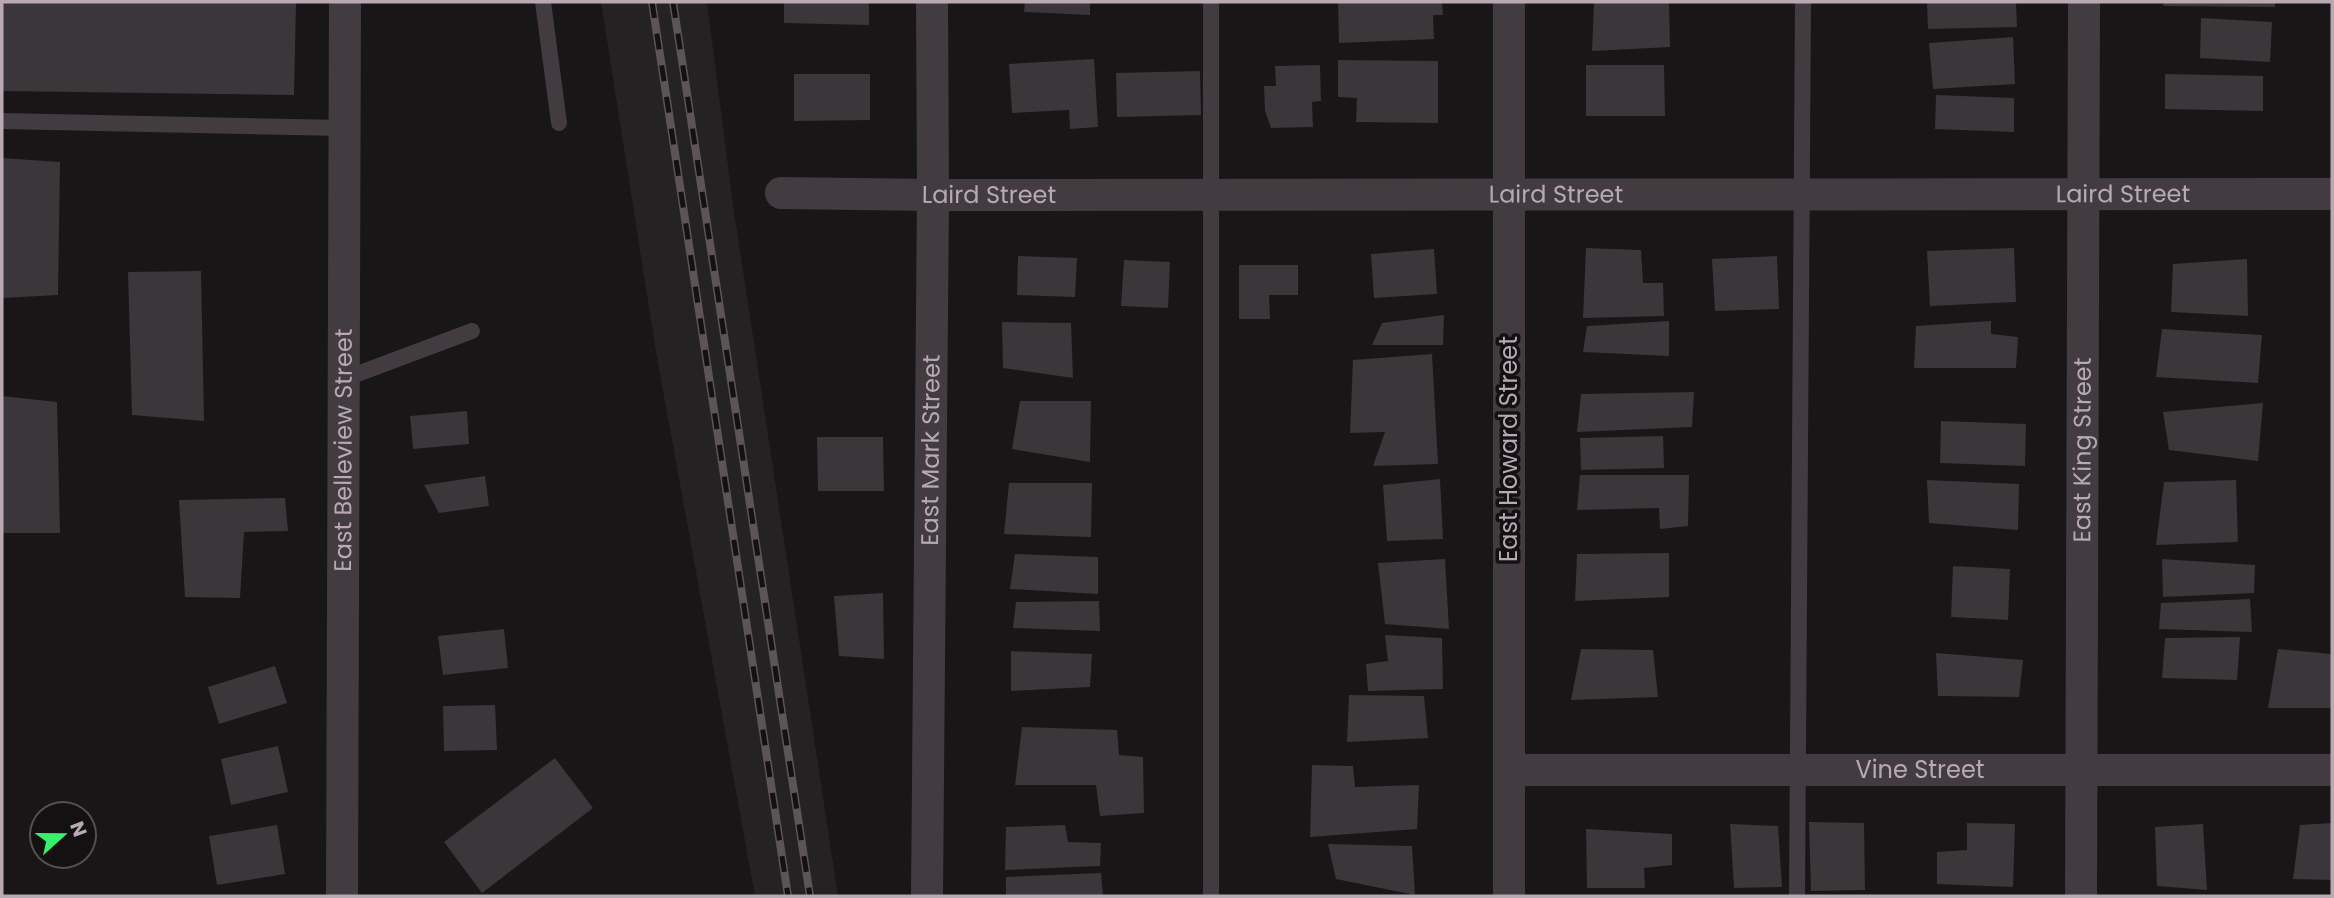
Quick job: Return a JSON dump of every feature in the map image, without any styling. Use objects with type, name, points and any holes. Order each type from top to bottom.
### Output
[{"type":"street","name":"East Belleview Street","points":[[342,896],[345,2]]},
{"type":"street","name":"East Mark Street","points":[[928,896],[932,2]]},
{"type":"street","name":"East Howard Street","points":[[1509,2],[1509,896]]},
{"type":"street","name":"East King Street","points":[[2081,896],[2084,2]]},
{"type":"street","name":"Laird Street","points":[[780,192],[933,195],[2332,194]]},
{"type":"street","name":"Vine Street","points":[[1509,770],[2332,771]]},
{"type":"lane","points":[[542,2],[559,123]]},
{"type":"lane","points":[[1211,2],[1211,896]]},
{"type":"lane","points":[[1797,896],[1803,2]]},
{"type":"lane","points":[[2,121],[345,128]]},
{"type":"lane","points":[[344,379],[472,331]]},
{"type":"shaded area","points":[[601,2],[707,2],[732,198],[838,896],[755,896],[656,352]]},
{"type":"building","points":[[2,2],[296,2],[294,95],[2,91]]},
{"type":"building","points":[[784,2],[869,2],[869,25],[784,23]]},
{"type":"building","points":[[1025,2],[1090,2],[1090,15],[1024,12]]},
{"type":"building","points":[[1338,2],[1442,2],[1443,15],[1433,15],[1434,39],[1339,43]]},
{"type":"building","points":[[1594,2],[1669,2],[1670,47],[1592,51]]},
{"type":"building","points":[[1927,2],[2016,2],[2017,27],[1928,29]]},
{"type":"building","points":[[2164,2],[2275,2],[2275,7],[2163,6]]},
{"type":"building","points":[[2201,18],[2272,22],[2270,62],[2200,58]]},
{"type":"building","points":[[2013,37],[2015,84],[1933,89],[1929,43]]},
{"type":"building","points":[[1094,59],[1098,127],[1070,129],[1069,110],[1012,113],[1009,64]]},
{"type":"building","points":[[1338,60],[1438,61],[1438,123],[1356,122],[1357,98],[1338,97]]},
{"type":"building","points":[[1320,65],[1321,101],[1312,102],[1313,127],[1271,128],[1265,111],[1264,86],[1276,86],[1275,66]]},
{"type":"building","points":[[1586,65],[1664,65],[1665,116],[1586,116]]},
{"type":"building","points":[[1200,71],[1201,115],[1117,117],[1116,73]]},
{"type":"building","points":[[794,74],[870,74],[870,120],[794,121]]},
{"type":"building","points":[[2165,74],[2263,76],[2263,111],[2165,109]]},
{"type":"building","points":[[1936,95],[2014,98],[2014,132],[1935,129]]},
{"type":"building","points":[[2,158],[60,162],[58,295],[2,298]]},
{"type":"building","points":[[1586,248],[1641,250],[1643,283],[1663,283],[1664,316],[1583,318]]},
{"type":"building","points":[[2014,248],[2016,302],[1930,306],[1927,251]]},
{"type":"building","points":[[1434,249],[1437,294],[1374,298],[1371,254]]},
{"type":"building","points":[[1018,256],[1077,258],[1075,297],[1017,295]]},
{"type":"building","points":[[1777,256],[1779,309],[1715,311],[1712,259]]},
{"type":"building","points":[[2247,259],[2248,316],[2171,312],[2173,264]]},
{"type":"building","points":[[1124,260],[1170,262],[1168,308],[1121,306]]},
{"type":"building","points":[[1239,265],[1298,265],[1298,295],[1269,295],[1270,319],[1239,319]]},
{"type":"building","points":[[201,271],[204,421],[132,415],[128,272]]},
{"type":"building","points":[[1444,315],[1443,345],[1372,345],[1382,323]]},
{"type":"building","points":[[1669,321],[1669,356],[1583,352],[1587,326]]},
{"type":"building","points":[[1991,321],[1991,334],[2018,337],[2016,368],[1914,368],[1916,326]]},
{"type":"building","points":[[1002,322],[1071,323],[1073,378],[1003,368]]},
{"type":"building","points":[[2162,329],[2262,335],[2258,383],[2156,377]]},
{"type":"building","points":[[1432,354],[1438,464],[1373,466],[1385,432],[1350,433],[1353,360]]},
{"type":"building","points":[[1694,392],[1692,427],[1577,432],[1581,394]]},
{"type":"building","points":[[2,396],[57,402],[60,533],[2,533]]},
{"type":"building","points":[[1020,401],[1091,401],[1090,462],[1012,449]]},
{"type":"building","points":[[2263,403],[2258,461],[2169,450],[2163,412]]},
{"type":"building","points":[[467,411],[469,444],[413,449],[410,416]]},
{"type":"building","points":[[1941,421],[2026,424],[2025,466],[1940,463]]},
{"type":"building","points":[[1663,436],[1664,468],[1581,470],[1580,438]]},
{"type":"building","points":[[817,437],[883,437],[884,491],[818,491]]},
{"type":"building","points":[[1580,475],[1689,475],[1688,526],[1660,529],[1659,508],[1577,510]]},
{"type":"building","points":[[485,476],[489,506],[439,513],[424,485]]},
{"type":"building","points":[[1440,479],[1443,539],[1387,541],[1383,485]]},
{"type":"building","points":[[1927,480],[2019,484],[2018,530],[1929,523]]},
{"type":"building","points":[[2236,480],[2238,542],[2156,545],[2164,482]]},
{"type":"building","points":[[1009,483],[1092,483],[1091,537],[1004,534]]},
{"type":"building","points":[[285,498],[288,531],[244,532],[240,598],[185,597],[179,500]]},
{"type":"building","points":[[1669,553],[1669,597],[1575,601],[1577,554]]},
{"type":"building","points":[[1015,554],[1098,557],[1098,594],[1010,589]]},
{"type":"building","points":[[1445,559],[1449,629],[1385,624],[1378,563]]},
{"type":"building","points":[[2162,559],[2255,565],[2254,593],[2163,597]]},
{"type":"building","points":[[1953,566],[2010,569],[2008,620],[1951,617]]},
{"type":"building","points":[[883,593],[884,659],[839,656],[834,596]]},
{"type":"building","points":[[2250,599],[2252,632],[2159,629],[2161,603]]},
{"type":"building","points":[[1099,601],[1100,631],[1013,628],[1016,602]]},
{"type":"building","points":[[504,629],[508,668],[443,675],[438,636]]},
{"type":"building","points":[[1385,635],[1442,638],[1443,689],[1368,691],[1366,664],[1388,661]]},
{"type":"building","points":[[2240,637],[2237,680],[2162,678],[2165,638]]},
{"type":"building","points":[[1581,649],[1653,650],[1658,697],[1571,700]]},
{"type":"building","points":[[2278,649],[2332,654],[2332,708],[2268,708]]},
{"type":"building","points":[[1011,651],[1092,654],[1090,687],[1011,691]]},
{"type":"building","points":[[1936,653],[2023,660],[2019,697],[1938,696]]},
{"type":"building","points":[[275,666],[287,703],[219,724],[208,687]]},
{"type":"building","points":[[1349,695],[1424,696],[1428,738],[1347,742]]},
{"type":"building","points":[[495,705],[497,750],[444,751],[443,706]]},
{"type":"building","points":[[1022,727],[1117,730],[1119,755],[1143,757],[1144,813],[1100,816],[1096,785],[1015,785]]},
{"type":"building","points":[[278,746],[288,792],[231,805],[221,759]]},
{"type":"building","points":[[555,758],[593,808],[482,893],[444,842]]},
{"type":"building","points":[[1312,765],[1353,766],[1355,787],[1419,785],[1417,829],[1310,837]]},
{"type":"building","points":[[1809,822],[1864,823],[1865,890],[1811,891]]},
{"type":"building","points":[[1967,823],[2015,824],[2013,887],[1937,884],[1937,852],[1967,850]]},
{"type":"building","points":[[2332,823],[2332,880],[2293,879],[2300,825]]},
{"type":"building","points":[[1730,824],[1778,826],[1782,887],[1734,888]]},
{"type":"building","points":[[2203,824],[2207,890],[2157,886],[2155,827]]},
{"type":"building","points":[[277,825],[285,874],[217,885],[209,836]]},
{"type":"building","points":[[1065,825],[1068,842],[1101,843],[1100,866],[1005,870],[1006,827]]},
{"type":"building","points":[[1586,829],[1672,834],[1672,865],[1644,868],[1645,888],[1587,888]]},
{"type":"building","points":[[1328,844],[1412,846],[1415,895],[1336,879]]},
{"type":"building","points":[[1101,873],[1103,896],[1006,896],[1006,877]]},
{"type":"railway","points":[[652,2],[788,896]]},
{"type":"railway","points":[[673,2],[810,896]]}]
